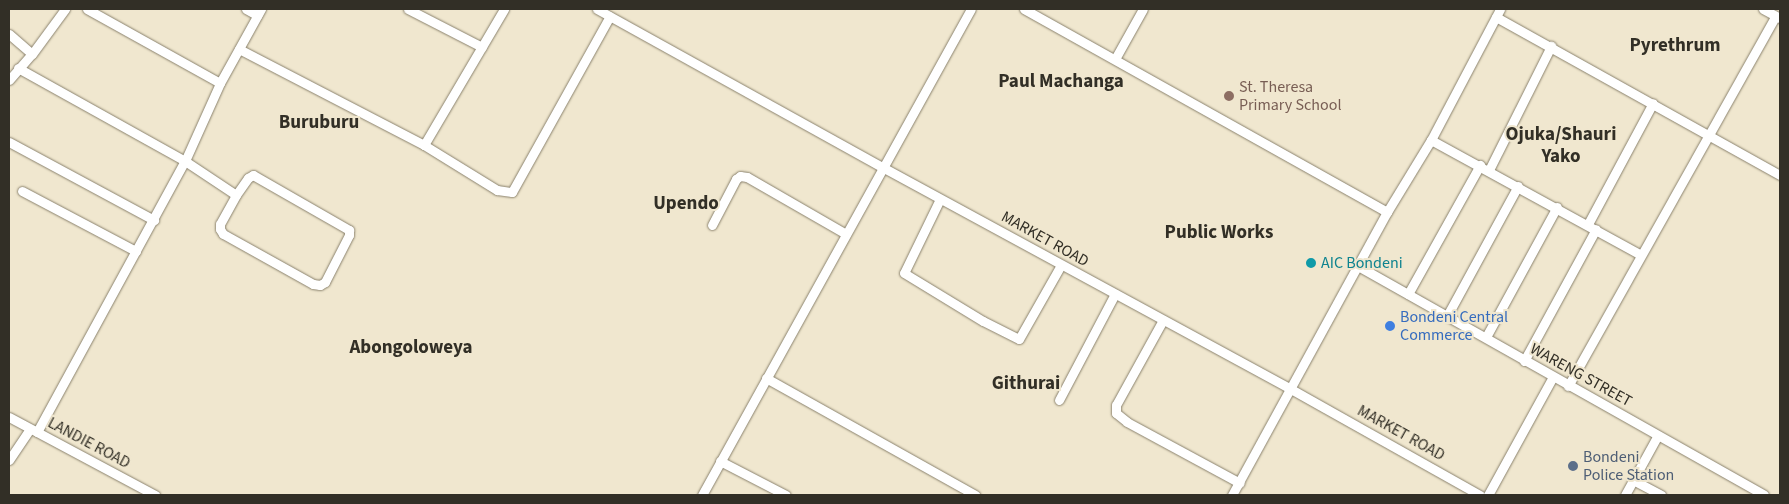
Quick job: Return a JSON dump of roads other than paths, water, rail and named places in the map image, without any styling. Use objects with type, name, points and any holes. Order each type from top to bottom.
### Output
[{"type":"street","points":[[9,80],[32,54],[65,9]]},
{"type":"street","points":[[87,9],[220,83]]},
{"type":"street","points":[[9,460],[34,431],[154,220],[185,161],[220,83],[259,12],[246,9]]},
{"type":"street","points":[[408,9],[482,47]]},
{"type":"street","points":[[424,145],[504,9]]},
{"type":"street","name":"MARKET ROAD","points":[[597,9],[940,199],[1289,388],[1480,495]]},
{"type":"street","points":[[702,495],[971,9]]},
{"type":"street","points":[[1024,9],[1387,212]]},
{"type":"street","points":[[1115,59],[1143,9]]},
{"type":"street","points":[[1568,386],[1708,135],[1778,17],[1763,9]]},
{"type":"street","points":[[1232,495],[1387,212],[1431,140],[1496,12],[1551,46],[1780,175]]},
{"type":"street","points":[[240,49],[424,145],[497,190],[512,192],[610,16]]},
{"type":"street","points":[[9,34],[32,54]]},
{"type":"street","points":[[1488,170],[1551,46]]},
{"type":"street","points":[[18,68],[185,161],[236,195]]},
{"type":"street","points":[[1588,224],[1653,103]]},
{"type":"street","points":[[1431,140],[1557,207],[1641,255]]},
{"type":"street","points":[[9,142],[154,220]]},
{"type":"street","points":[[1408,294],[1480,165]]},
{"type":"street","points":[[253,175],[345,226],[349,230],[349,235],[324,282],[320,285],[314,284],[223,234],[220,224],[236,195],[248,178],[253,175]]},
{"type":"street","points":[[712,225],[736,178],[740,176],[761,185],[846,234]]},
{"type":"street","points":[[1447,316],[1518,186]]},
{"type":"street","points":[[22,191],[136,251]]},
{"type":"street","points":[[940,199],[904,273],[984,322],[1019,339],[1061,265]]},
{"type":"street","points":[[1486,338],[1557,207]]},
{"type":"street","points":[[1524,360],[1596,230]]},
{"type":"street","name":"WARENG STREET","points":[[1358,266],[1764,495]]},
{"type":"street","points":[[1059,400],[1115,294]]},
{"type":"street","points":[[1163,320],[1116,405],[1116,413],[1127,422],[1240,482]]},
{"type":"street","points":[[1488,495],[1553,377]]},
{"type":"street","points":[[766,378],[975,495]]},
{"type":"street","name":"LANDIE ROAD","points":[[9,417],[155,495]]},
{"type":"street","points":[[1625,495],[1658,435]]},
{"type":"street","points":[[720,462],[786,495]]},
{"type":"street","points":[[1634,480],[1661,495]]},
{"type":"place","name":"St. Theresa Primary School","points":[[1229,96]]},
{"type":"place","name":"AIC Bondeni","points":[[1311,263]]},
{"type":"place","name":"Bondeni Central Commerce","points":[[1390,326]]},
{"type":"place","name":"Bondeni Police Station","points":[[1573,466]]},
{"type":"district","name":"Pyrethrum","points":[[1675,46]]},
{"type":"district","name":"Paul Machanga","points":[[1061,82]]},
{"type":"district","name":"Buruburu","points":[[319,123]]},
{"type":"district","name":"Ojuka/Shauri Yako","points":[[1561,146]]},
{"type":"district","name":"Upendo","points":[[686,204]]},
{"type":"district","name":"Public Works","points":[[1219,233]]},
{"type":"district","name":"Abongoloweya","points":[[411,348]]},
{"type":"district","name":"Githurai","points":[[1026,384]]}]
